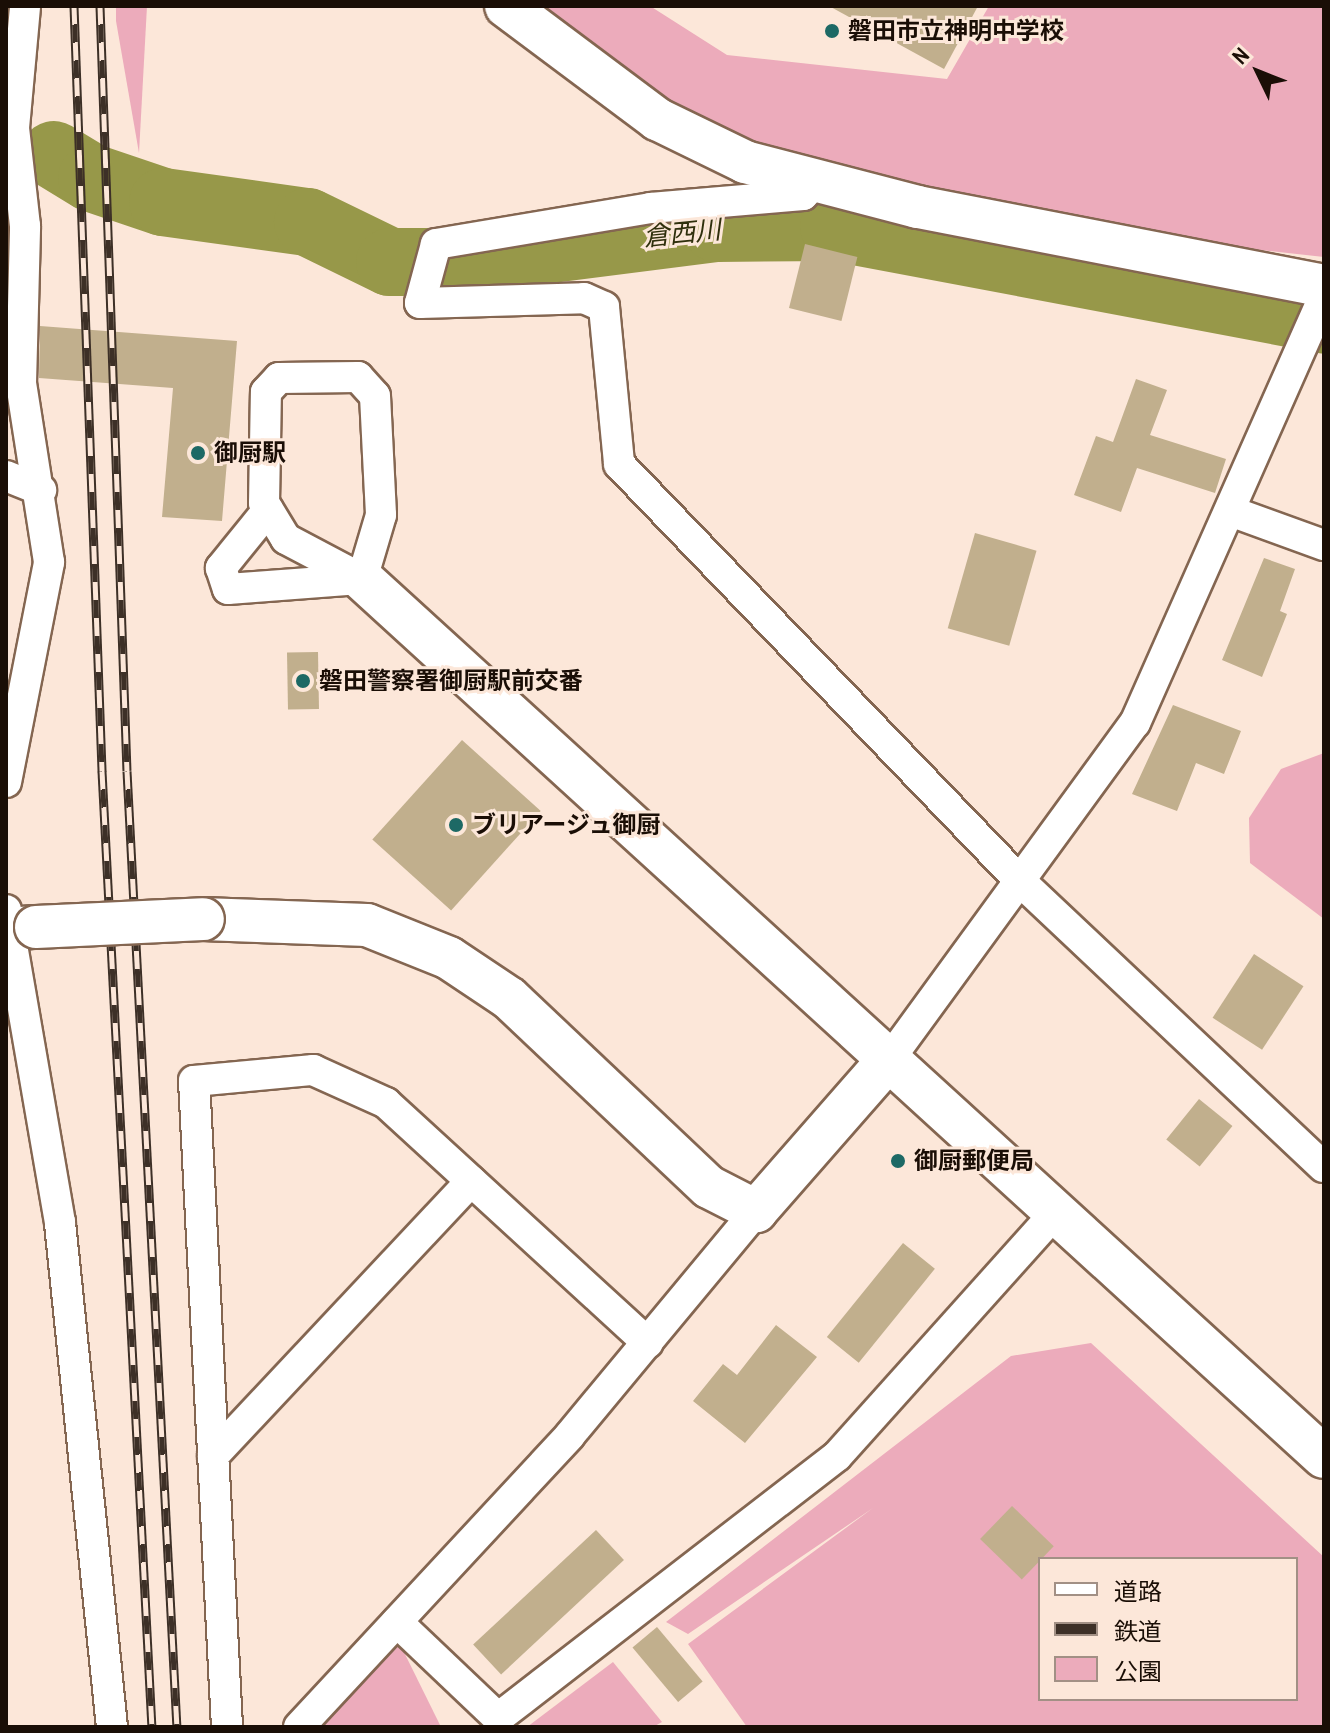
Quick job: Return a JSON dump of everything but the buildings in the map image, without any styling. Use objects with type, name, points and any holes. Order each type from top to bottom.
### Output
[{"type":"street","points":[[6,782],[49,562],[41,490],[15,403],[25,226],[14,128],[25,6]]},
{"type":"street","points":[[506,6],[657,119],[731,156],[815,183],[1324,286]]},
{"type":"street","points":[[815,183],[803,195],[651,208],[436,244],[420,303],[584,298],[604,307],[619,464],[1020,881],[1324,1167]]},
{"type":"street","points":[[299,1727],[648,1343],[756,1211],[891,1057],[1135,723],[1324,296]]},
{"type":"street","points":[[362,579],[381,515],[375,396],[358,377],[279,378],[266,392],[268,510],[286,539],[362,579],[891,1057],[1053,1215],[1324,1457]]},
{"type":"street","points":[[6,476],[41,490]]},
{"type":"street","points":[[268,510],[221,568],[228,589],[362,579]]},
{"type":"street","points":[[1230,511],[1324,545]]},
{"type":"street","points":[[112,1727],[60,1223],[15,924],[203,919],[367,925],[449,958],[509,998],[709,1187],[756,1211]]},
{"type":"street","points":[[227,1727],[194,1081],[313,1070],[386,1103],[648,1343]]},
{"type":"street","points":[[213,1456],[471,1181]]},
{"type":"street","points":[[397,1622],[498,1718],[837,1456],[1053,1215]]},
{"type":"green space","points":[[116,6],[147,6],[139,153],[116,21]]},
{"type":"green space","points":[[521,6],[650,6],[727,55],[947,79],[989,6],[1324,6],[1324,257],[988,220],[742,148],[655,107]]},
{"type":"green space","points":[[1324,753],[1324,919],[1250,863],[1249,818],[1281,769]]},
{"type":"green space","points":[[1091,1343],[1324,1557],[1324,1727],[747,1727],[688,1644],[873,1508],[688,1634],[666,1622],[1011,1356]]},
{"type":"green space","points":[[398,1640],[441,1727],[316,1727]]},
{"type":"green space","points":[[613,1662],[662,1722],[653,1727],[527,1727]]},
{"type":"waterway","name":"倉西川","points":[[54,155],[92,178],[163,202],[308,222],[390,262],[450,262],[716,228],[834,227],[1324,320]]},
{"type":"railway","points":[[74,6],[102,771],[152,1727]]},
{"type":"railway","points":[[100,6],[127,771],[177,1727]]},
{"type":"place","name":"磐田市立神明中学校","points":[[832,31]]},
{"type":"place","name":"御厨駅","points":[[198,453]]},
{"type":"place","name":"磐田警察署御厨駅前交番","points":[[303,681]]},
{"type":"place","name":"ブリアージュ御厨","points":[[456,825]]},
{"type":"place","name":"御厨郵便局","points":[[898,1161]]}]
